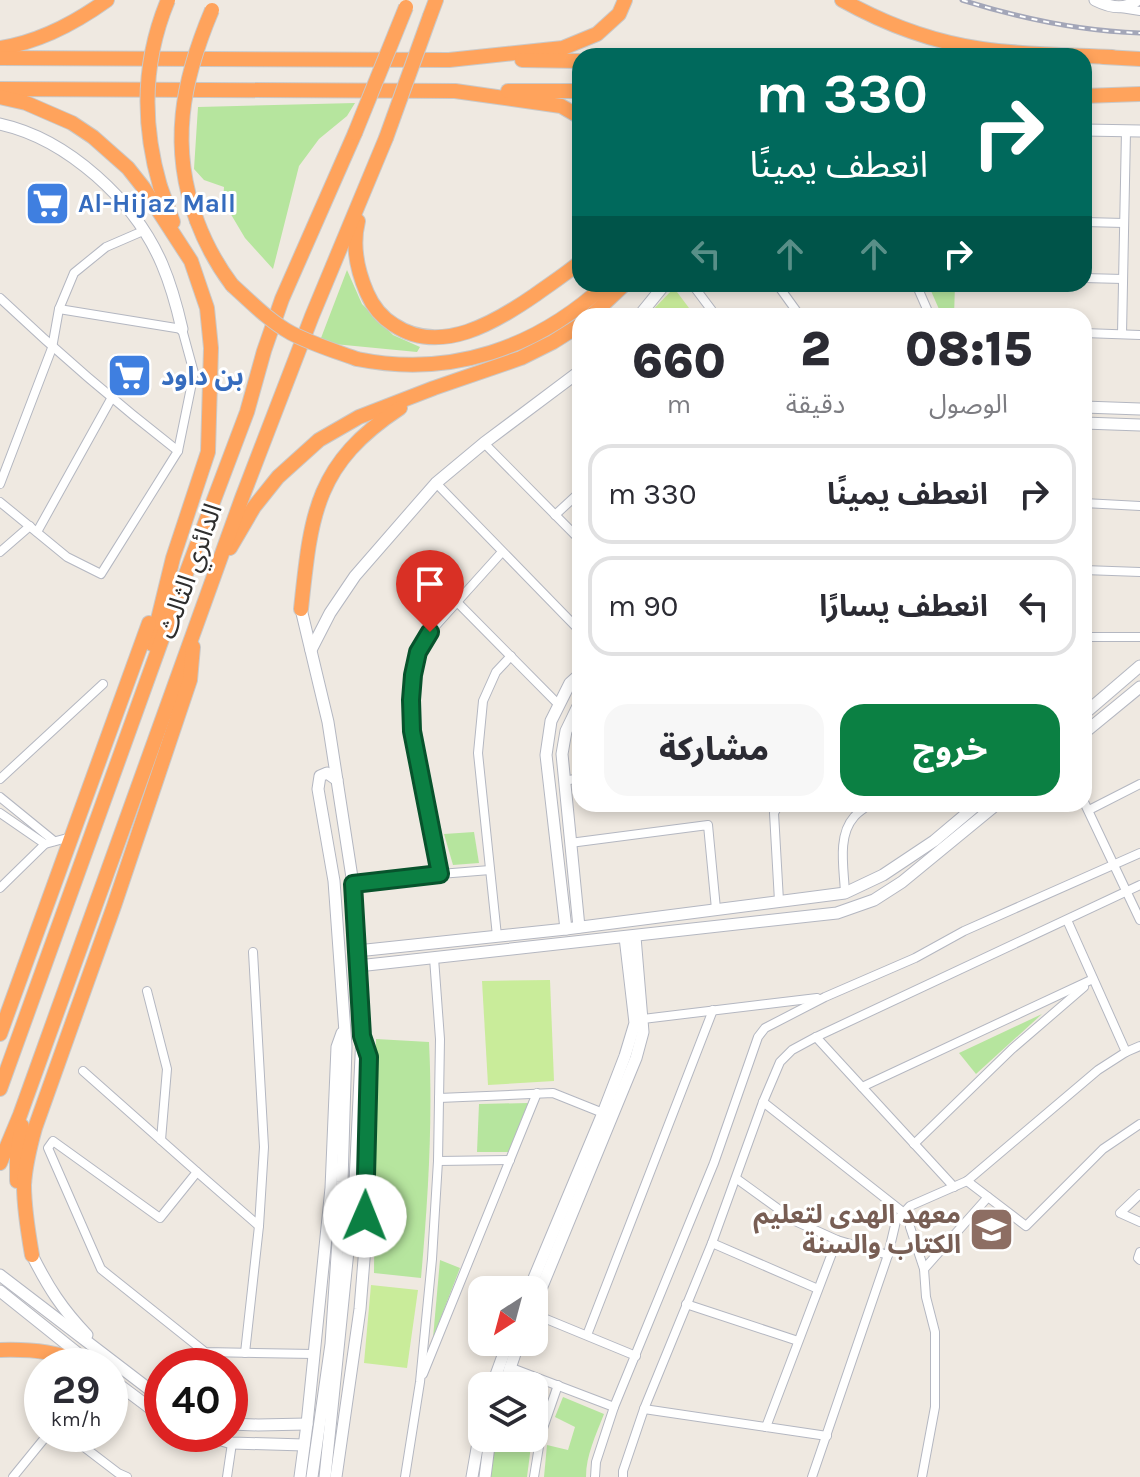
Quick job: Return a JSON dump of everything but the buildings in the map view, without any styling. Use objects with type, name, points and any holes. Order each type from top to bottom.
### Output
[{"type":"highway","points":[[0,48],[64,27],[107,0]]},
{"type":"highway","points":[[168,0],[155,39],[147,106],[151,157],[183,249]]},
{"type":"highway","name":"الدائري الثالث","points":[[0,1163],[28,1094],[213,576],[312,316],[386,138],[436,0]]},
{"type":"highway","points":[[449,60],[563,48],[597,34],[619,14],[625,0]]},
{"type":"highway","points":[[842,0],[880,19],[930,37],[986,48]]},
{"type":"highway","name":"الدائري الثالث","points":[[2,1082],[247,412],[282,299],[355,133],[407,3]]},
{"type":"highway","points":[[214,5],[183,102],[181,136],[186,183],[197,221],[219,268],[232,285],[265,315],[290,333],[357,359],[411,365],[456,361],[498,352],[572,312]]},
{"type":"highway","points":[[1092,56],[1140,59]]},
{"type":"highway","points":[[1092,58],[1112,57]]},
{"type":"highway","points":[[0,58],[572,61]]},
{"type":"highway","points":[[0,89],[572,91]]},
{"type":"highway","points":[[455,91],[561,106],[572,112]]},
{"type":"highway","points":[[1092,96],[1140,94]]},
{"type":"highway","points":[[0,97],[26,103],[72,123],[128,168],[191,261],[207,308],[211,348],[208,452],[171,566],[0,1034]]},
{"type":"highway","points":[[365,184],[355,234],[358,273],[371,304],[383,318],[401,330],[420,337],[445,337],[472,330],[507,314],[572,268]]},
{"type":"highway","points":[[579,308],[598,292]]},
{"type":"highway","points":[[600,308],[616,292]]},
{"type":"highway","points":[[213,576],[254,507],[278,477],[319,440],[359,417],[521,358],[572,330]]},
{"type":"highway","points":[[301,609],[311,526],[319,499],[332,474],[348,450],[370,428],[434,388]]},
{"type":"highway","points":[[148,677],[152,641],[171,566]]},
{"type":"highway","points":[[32,1255],[24,1183],[28,1155],[190,680],[194,629]]},
{"type":"highway","points":[[74,964],[114,906]]},
{"type":"highway","points":[[28,1094],[17,1155],[16,1188],[22,1225],[32,1255]]},
{"type":"highway","points":[[0,1350],[24,1349]]},
{"type":"street","points":[[1095,0],[1121,8],[1138,4]]},
{"type":"street","points":[[0,124],[31,132],[64,151],[101,181],[143,231],[162,262],[194,373],[178,451],[101,574],[67,557],[0,502]]},
{"type":"street","points":[[1092,130],[1140,131]]},
{"type":"street","points":[[1122,334],[1126,131]]},
{"type":"street","points":[[1092,222],[1124,223]]},
{"type":"street","points":[[0,484],[52,348],[59,309],[74,273],[106,247],[143,231]]},
{"type":"street","points":[[1092,278],[1123,279]]},
{"type":"street","points":[[646,308],[658,292]]},
{"type":"street","points":[[0,298],[111,399],[178,451]]},
{"type":"street","points":[[0,313],[11,309]]},
{"type":"street","points":[[59,309],[182,329]]},
{"type":"street","points":[[1092,333],[1140,335]]},
{"type":"street","points":[[311,650],[330,613],[355,576],[436,483],[572,377]]},
{"type":"street","points":[[0,552],[34,529],[111,399]]},
{"type":"street","points":[[1092,407],[1140,409]]},
{"type":"street","points":[[1092,423],[1140,425]]},
{"type":"street","points":[[484,443],[572,532]]},
{"type":"street","points":[[436,483],[572,623]]},
{"type":"street","points":[[555,515],[572,499]]},
{"type":"street","points":[[1092,503],[1140,506]]},
{"type":"street","points":[[440,874],[412,731],[413,675],[418,652],[430,632],[502,552]]},
{"type":"street","points":[[1092,570],[1140,572]]},
{"type":"street","points":[[457,602],[558,704]]},
{"type":"street","points":[[301,609],[328,722],[353,884],[362,1036],[355,1182],[325,1477]]},
{"type":"street","points":[[1092,637],[1140,637]]},
{"type":"street","points":[[497,936],[478,753],[483,701],[496,672],[511,656]]},
{"type":"street","points":[[1092,707],[1140,666]]},
{"type":"street","points":[[566,929],[546,755],[551,721],[572,681]]},
{"type":"street","points":[[0,779],[103,684]]},
{"type":"street","points":[[1092,726],[1140,687]]},
{"type":"street","points":[[572,720],[566,731],[562,754],[579,927]]},
{"type":"street","points":[[312,1477],[331,1344],[342,1182],[345,1025],[334,881],[318,789],[320,776],[327,773],[337,780]]},
{"type":"street","points":[[564,781],[572,780]]},
{"type":"street","points":[[1092,804],[1140,784]]},
{"type":"street","points":[[0,797],[50,842]]},
{"type":"street","points":[[774,812],[779,901]]},
{"type":"street","points":[[845,893],[845,831],[860,812]]},
{"type":"street","points":[[357,951],[566,929],[845,893],[883,875],[934,841],[968,812]]},
{"type":"street","points":[[358,966],[837,913],[874,900],[902,882],[987,812]]},
{"type":"street","points":[[1089,812],[1140,920]]},
{"type":"street","points":[[0,813],[50,842]]},
{"type":"street","points":[[570,843],[708,825],[716,909]]},
{"type":"street","points":[[0,888],[50,842],[71,837]]},
{"type":"street","points":[[595,1477],[596,1462],[614,1407],[714,1163],[758,1037],[765,1028],[825,997],[915,958],[964,931],[1140,853]]},
{"type":"street","points":[[353,884],[490,870]]},
{"type":"street","points":[[623,1477],[644,1409],[712,1243],[780,1062],[792,1050],[816,1037],[1140,885]]},
{"type":"street","points":[[1067,920],[1126,1052]]},
{"type":"street","points":[[546,1276],[636,1058],[643,1032],[630,937]]},
{"type":"street","points":[[535,1276],[603,1113],[635,1023],[630,937]]},
{"type":"street","points":[[246,1348],[264,1147],[253,952]]},
{"type":"street","points":[[405,1477],[420,1382],[438,1161],[440,1039],[434,958]]},
{"type":"street","points":[[862,1087],[1093,979]]},
{"type":"street","points":[[914,1144],[1012,1049],[1093,979]]},
{"type":"street","points":[[147,991],[167,1069],[161,1140]]},
{"type":"street","points":[[643,1019],[825,997]]},
{"type":"street","points":[[587,1335],[713,1010]]},
{"type":"street","points":[[300,1477],[331,1188],[337,1047],[345,1025]]},
{"type":"street","points":[[336,1477],[360,1309],[365,1247],[369,1057],[362,1036]]},
{"type":"street","points":[[816,1037],[954,1187]]},
{"type":"street","points":[[812,1477],[888,1255],[896,1221],[910,1206],[967,1181],[1098,1070],[1140,1046]]},
{"type":"street","points":[[83,1071],[259,1226]]},
{"type":"street","points":[[420,1382],[537,1093]]},
{"type":"street","points":[[439,1098],[553,1093],[603,1113]]},
{"type":"street","points":[[763,1102],[904,1213]]},
{"type":"street","points":[[967,1181],[1026,1226],[1103,1149],[1140,1124]]},
{"type":"street","points":[[197,1172],[160,1218],[53,1141],[48,1148],[101,1269],[200,1348]]},
{"type":"street","points":[[438,1161],[510,1160]]},
{"type":"street","points":[[737,1179],[795,1221],[837,1240],[888,1255]]},
{"type":"street","points":[[1140,1194],[1120,1213],[1140,1222]]},
{"type":"street","points":[[924,1269],[988,1197]]},
{"type":"street","points":[[910,1227],[924,1269],[926,1297],[935,1332],[935,1407],[922,1477]]},
{"type":"street","points":[[766,1427],[837,1240]]},
{"type":"street","points":[[712,1243],[818,1289]]},
{"type":"street","points":[[1140,1252],[1140,1260]]},
{"type":"street","points":[[32,1255],[49,1288],[71,1319],[99,1348]]},
{"type":"street","points":[[0,1275],[95,1348]]},
{"type":"street","points":[[0,1291],[71,1348]]},
{"type":"street","points":[[686,1304],[798,1341]]},
{"type":"street","points":[[548,1320],[636,1356]]},
{"type":"street","points":[[248,1353],[314,1354]]},
{"type":"street","points":[[508,1372],[513,1356]]},
{"type":"street","points":[[509,1367],[614,1407]]},
{"type":"street","points":[[128,1373],[144,1385]]},
{"type":"street","points":[[534,1477],[541,1434],[558,1385]]},
{"type":"street","points":[[644,1409],[827,1436]]},
{"type":"street","points":[[248,1424],[307,1424]]},
{"type":"street","points":[[248,1443],[304,1445]]},
{"type":"street","points":[[13,1477],[33,1452]]},
{"type":"street","points":[[90,1452],[127,1477]]},
{"type":"street","points":[[227,1477],[231,1452]]},
{"type":"street","points":[[472,1477],[476,1452]]},
{"type":"street","points":[[485,1477],[488,1452]]},
{"type":"street","points":[[106,1477],[112,1469]]},
{"type":"green space","points":[[355,103],[347,116],[319,139],[299,166],[273,269],[245,238],[223,201],[224,187],[204,180],[194,169],[198,107]]},
{"type":"green space","points":[[347,270],[362,304],[393,335],[420,347],[417,352],[334,344],[321,338]]},
{"type":"green space","points":[[670,292],[677,292],[689,308],[655,308]]},
{"type":"green space","points":[[932,292],[955,292],[954,308],[938,308]]},
{"type":"green space","points":[[474,832],[479,863],[453,865],[444,834]]},
{"type":"green space","points":[[550,980],[554,1081],[488,1085],[482,981]]},
{"type":"green space","points":[[1042,1014],[976,1074],[959,1053]]},
{"type":"green space","points":[[376,1039],[429,1042],[429,1160],[421,1278],[374,1273]]},
{"type":"green space","points":[[528,1103],[509,1152],[477,1152],[479,1104]]},
{"type":"green space","points":[[440,1260],[460,1268],[433,1338]]},
{"type":"green space","points":[[371,1285],[418,1290],[407,1368],[364,1363]]},
{"type":"green space","points":[[563,1397],[604,1414],[590,1453],[586,1477],[544,1477],[548,1445],[568,1450],[575,1427],[555,1417]]},
{"type":"green space","points":[[492,1452],[530,1452],[527,1477],[489,1477]]},
{"type":"railway","points":[[962,0],[1050,22],[1095,30],[1140,33]]},
{"type":"place","name":"Al-Hijaz Mall","points":[[47,203]]},
{"type":"place","name":"بن داود","points":[[130,376]]},
{"type":"place","name":"معهد الهدى لتعليم الكتاب والسنة","points":[[992,1229]]},
{"type":"route","points":[[365,1216],[369,1057],[362,1036],[353,884],[440,874],[412,731],[413,675],[418,652],[430,632]]}]
